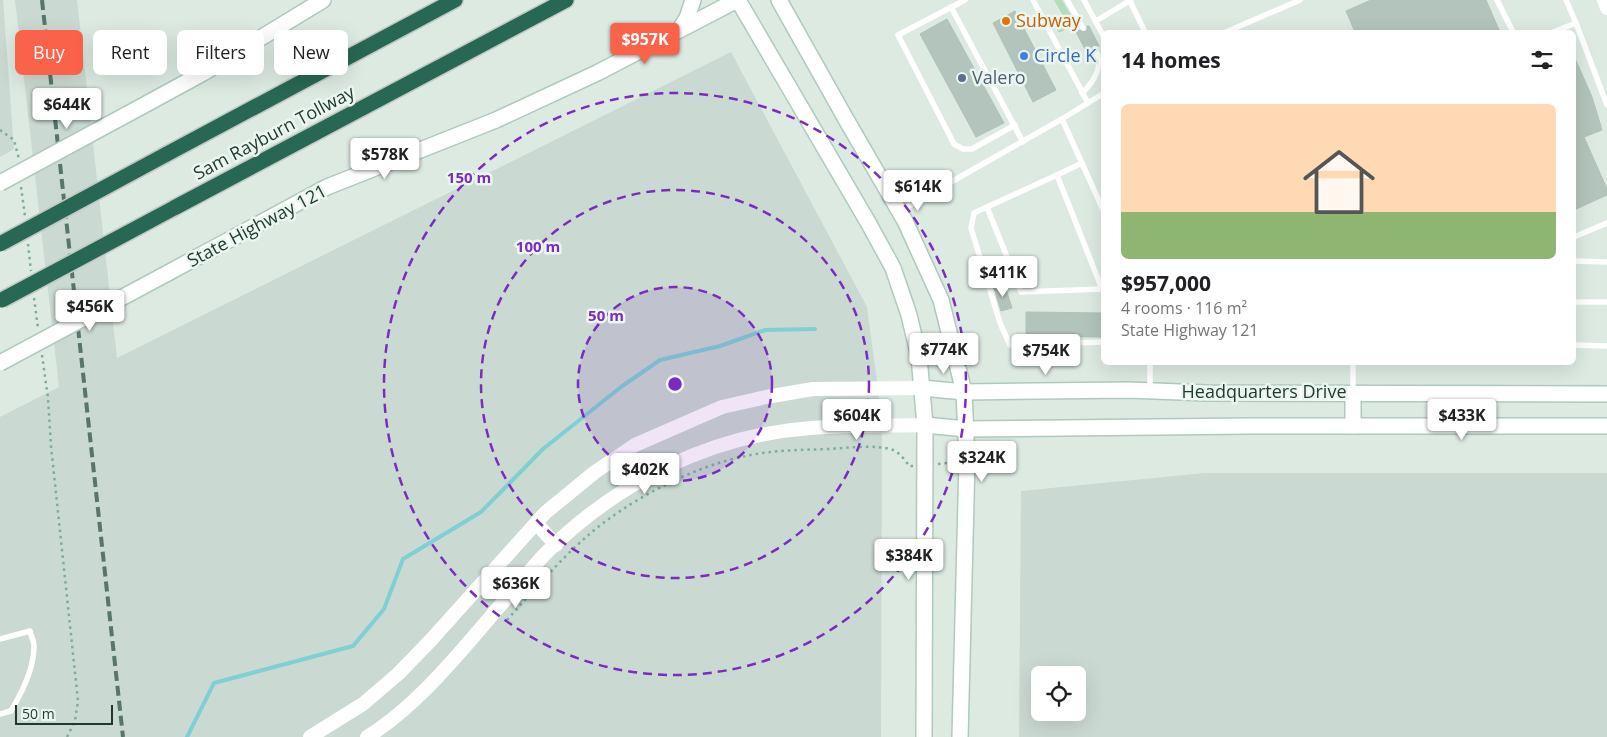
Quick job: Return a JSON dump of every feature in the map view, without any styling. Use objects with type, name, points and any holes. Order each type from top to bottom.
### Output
[{"type":"highway","name":"Sam Rayburn Tollway","points":[[0,244],[456,0]]},
{"type":"highway","name":"Sam Rayburn Tollway","points":[[1,300],[566,0]]},
{"type":"main road","points":[[0,183],[203,73],[323,0]]},
{"type":"main road","points":[[680,29],[687,18],[693,0]]},
{"type":"main road","points":[[737,0],[869,224],[893,268],[909,315],[918,357],[925,425],[924,737]]},
{"type":"main road","name":"State Highway 121","points":[[0,363],[327,187],[496,120],[596,73],[737,0]]},
{"type":"main road","points":[[780,0],[842,113],[900,212],[941,300],[964,392],[967,460],[960,737]]},
{"type":"main road","name":"Headquarters Drive","points":[[922,388],[964,392],[1150,391],[1607,394]]},
{"type":"main road","points":[[1353,393],[1353,426]]},
{"type":"main road","name":"Headquarters Drive","points":[[925,425],[966,429],[1607,426]]},
{"type":"street","points":[[1604,0],[1607,8]]},
{"type":"street","points":[[310,737],[363,704],[398,674],[545,513],[595,472],[635,446],[722,407],[813,390],[922,388]]},
{"type":"street","points":[[367,737],[407,706],[441,673],[546,553],[592,513],[631,486],[673,463],[718,446],[764,434],[811,428],[925,425]]},
{"type":"street","points":[[536,523],[556,545]]},
{"type":"lane","points":[[965,0],[898,35],[954,144],[963,149],[972,149],[1015,125]]},
{"type":"lane","points":[[1033,0],[1088,103]]},
{"type":"lane","points":[[1067,0],[1083,28]]},
{"type":"lane","points":[[1084,0],[1101,31]]},
{"type":"lane","points":[[1096,21],[1131,0],[1145,30]]},
{"type":"lane","points":[[1232,30],[1300,0]]},
{"type":"lane","points":[[1497,0],[1512,30]]},
{"type":"lane","points":[[1566,0],[1607,105]]},
{"type":"lane","points":[[951,7],[1023,142]]},
{"type":"lane","points":[[1558,30],[1576,23]]},
{"type":"lane","points":[[1082,93],[1091,85],[1099,67],[1099,60],[1095,49]]},
{"type":"lane","points":[[900,212],[1062,120],[1101,95]]},
{"type":"lane","points":[[1062,120],[1101,205]]},
{"type":"lane","points":[[1082,163],[974,212],[972,228],[1000,323],[1010,346],[1101,342]]},
{"type":"lane","points":[[1056,175],[1101,284]]},
{"type":"lane","points":[[986,207],[1021,292],[1101,289]]},
{"type":"lane","points":[[1576,236],[1607,223]]},
{"type":"lane","points":[[1576,261],[1607,262]]},
{"type":"lane","points":[[1576,302],[1607,302]]},
{"type":"lane","points":[[1576,345],[1607,346]]},
{"type":"lane","points":[[1150,365],[1150,391]]},
{"type":"lane","points":[[1353,365],[1353,393]]},
{"type":"lane","points":[[0,639],[30,631],[34,645],[32,660],[23,690],[11,711],[0,714]]},
{"type":"path","points":[[0,130],[14,140],[19,154],[19,163]]},
{"type":"path","points":[[21,180],[25,216]]},
{"type":"path","points":[[27,235],[32,274]]},
{"type":"path","points":[[34,294],[39,332]]},
{"type":"path","points":[[42,351],[78,701],[75,721],[67,737]]},
{"type":"path","points":[[506,621],[549,573],[586,537],[647,495],[681,477],[715,463],[747,455],[847,448],[883,448],[894,451],[909,466],[967,460]]},
{"type":"shaded area","points":[[0,0],[3,0],[14,149],[0,157]]},
{"type":"shaded area","points":[[15,0],[77,0],[80,30],[18,30]]},
{"type":"shaded area","points":[[731,52],[867,307],[882,419],[881,737],[0,737],[0,417],[59,387],[24,75],[83,75],[83,54],[117,358]]},
{"type":"shaded area","points":[[1205,473],[1607,473],[1607,737],[1019,737],[1021,491]]},
{"type":"green space","points":[[1054,0],[1062,0],[1078,27],[1071,31],[1069,28],[1058,32],[1057,28],[1067,23]]},
{"type":"building","points":[[1371,0],[1486,0],[1499,30],[1354,30],[1346,11]]},
{"type":"building","name":"Circle K","points":[[1015,11],[1056,90],[1033,102],[993,23]]},
{"type":"building","name":"Valero","points":[[947,19],[1004,123],[976,137],[920,34]]},
{"type":"building","points":[[1087,26],[1089,26],[1099,46],[1093,45],[1091,51],[1087,53],[1076,32],[1079,30],[1085,32]]},
{"type":"building","points":[[1576,61],[1592,97],[1602,130],[1584,137],[1607,189],[1607,195],[1576,209]]},
{"type":"building","points":[[1004,283],[1012,308],[1001,311],[994,288]]},
{"type":"building","points":[[1026,312],[1101,313],[1101,337],[1026,336]]},
{"type":"waterway","points":[[187,737],[214,683],[353,646],[384,609],[403,559],[481,512],[543,449],[621,387],[660,360],[720,346],[765,330],[815,329]]},
{"type":"railway","points":[[42,0],[123,737]]},
{"type":"place","name":"Subway","points":[[1006,21]]},
{"type":"place","name":"Circle K","points":[[1024,56]]},
{"type":"place","name":"Valero","points":[[962,78]]}]
